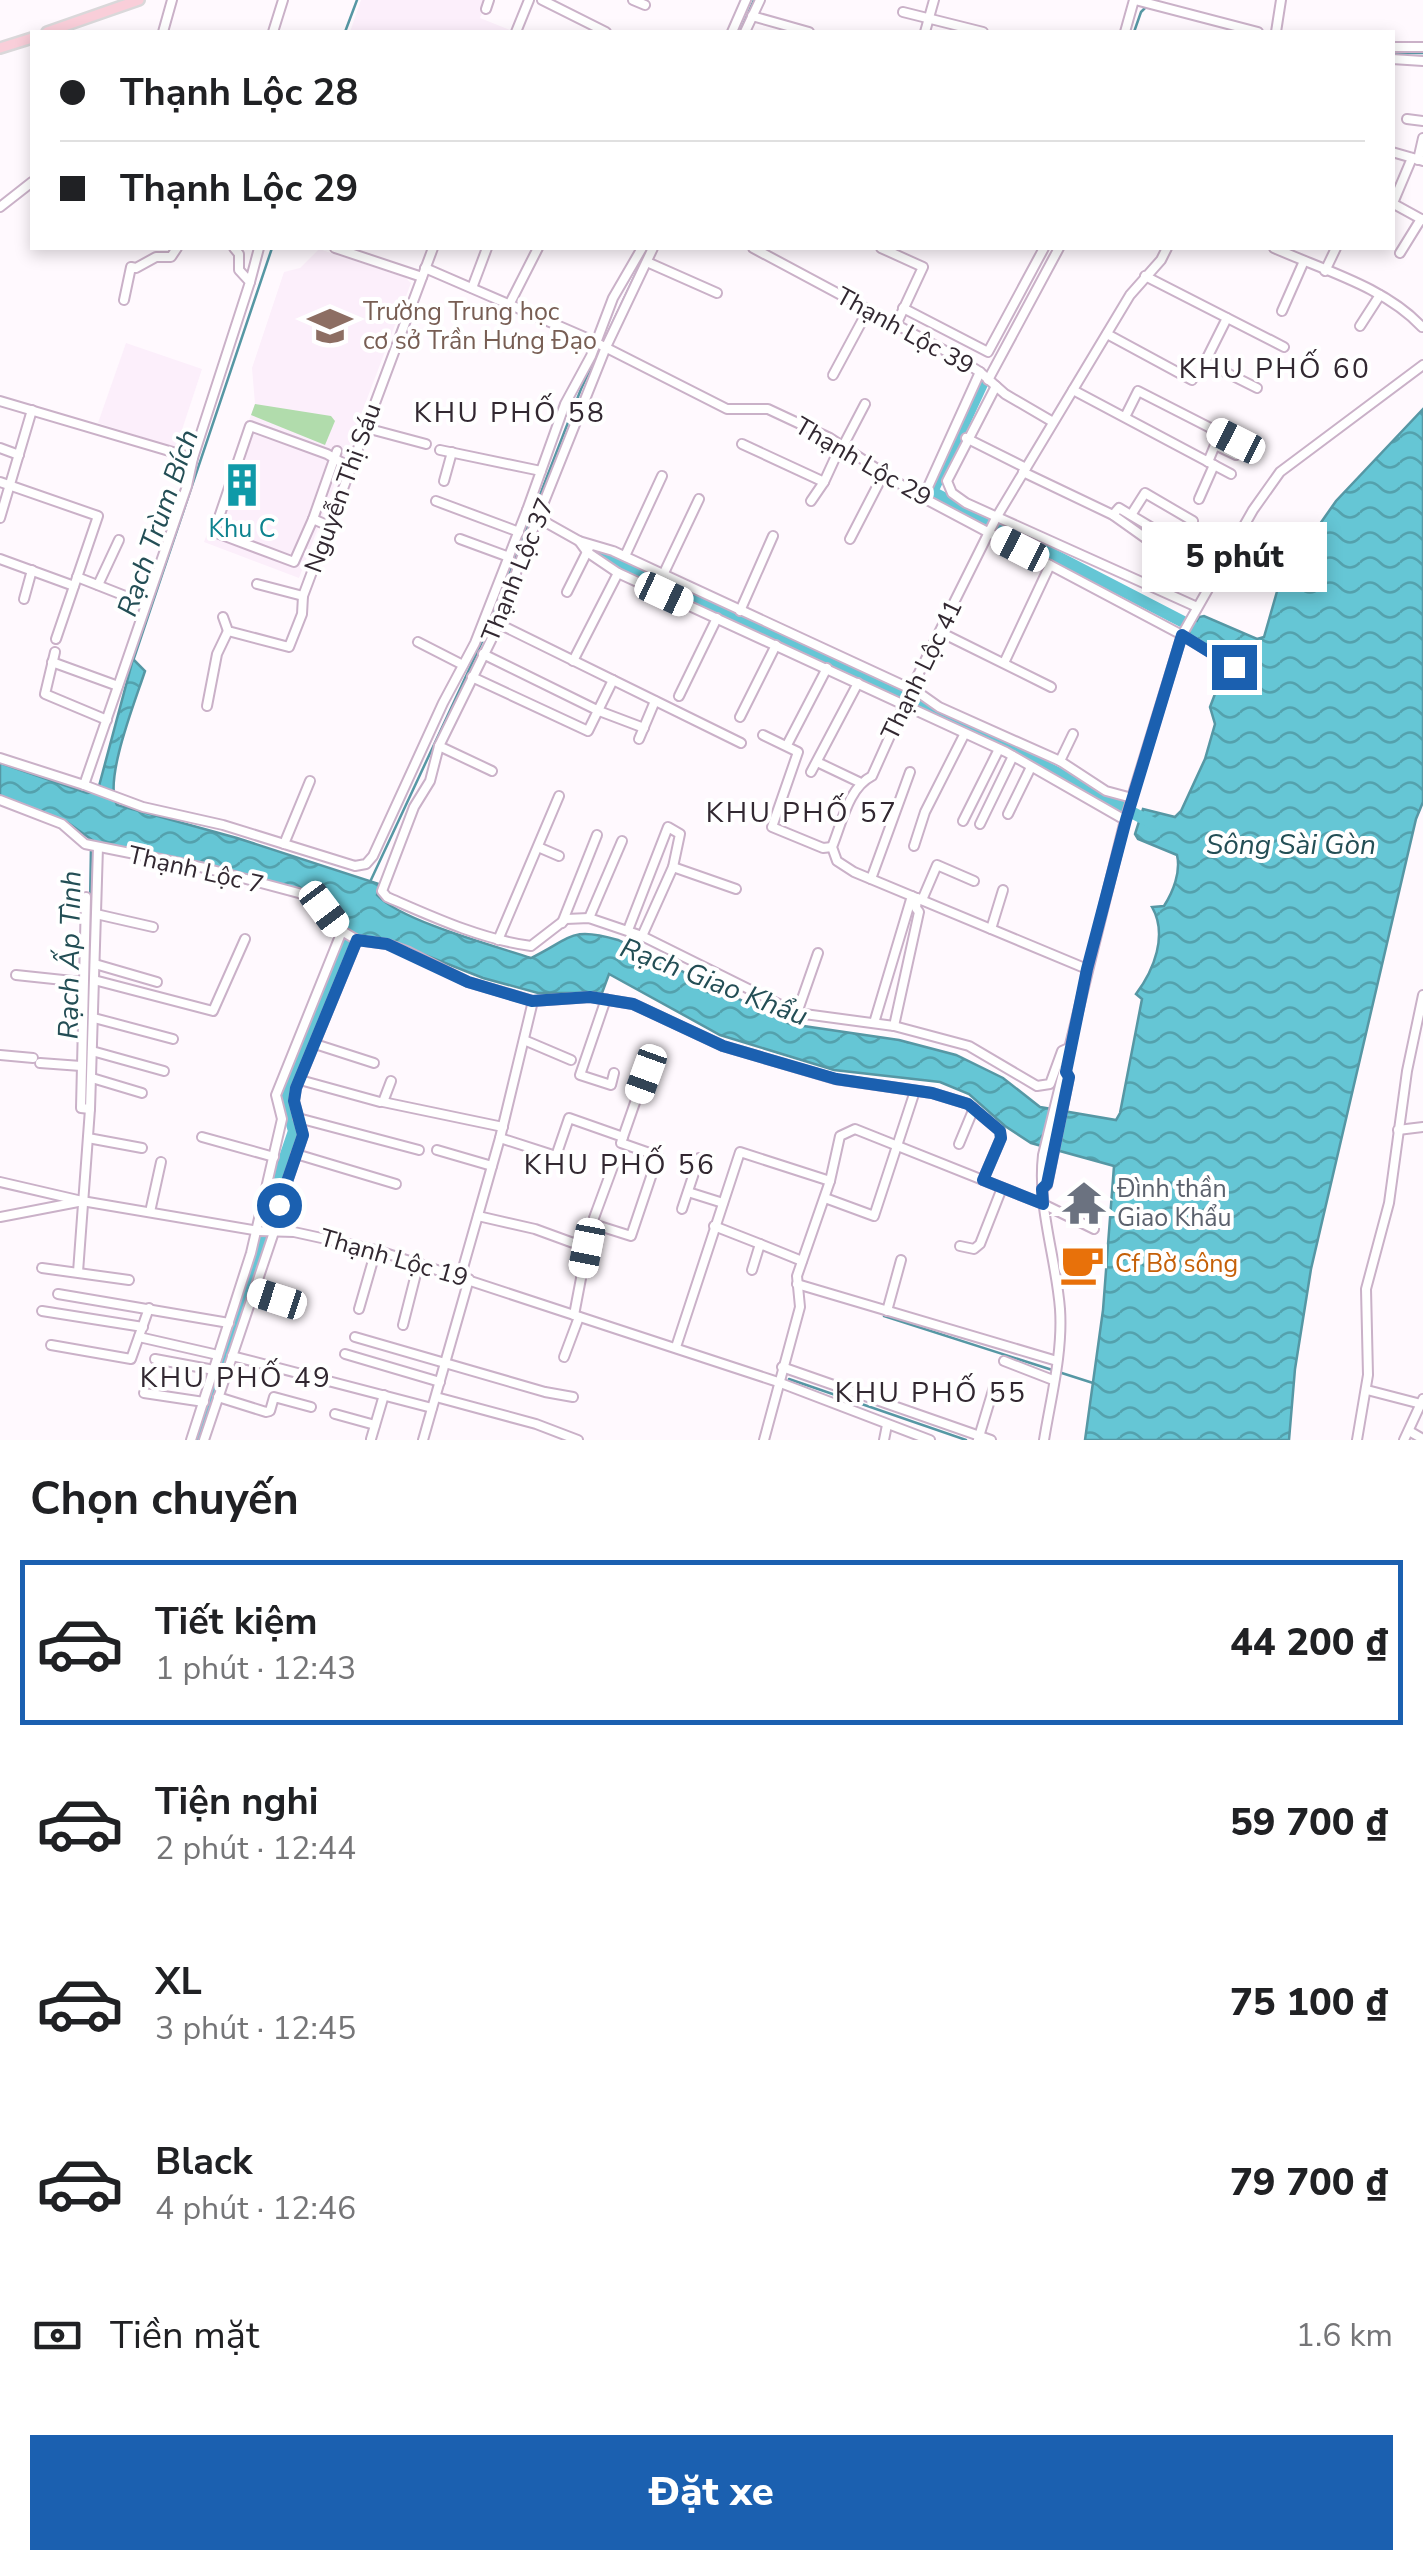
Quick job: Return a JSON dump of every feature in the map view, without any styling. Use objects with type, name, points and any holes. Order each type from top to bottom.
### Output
[{"type":"main road","points":[[54,30],[140,0]]},
{"type":"main road","points":[[0,48],[30,39]]},
{"type":"street","points":[[164,30],[172,0]]},
{"type":"street","points":[[274,30],[283,0]]},
{"type":"street","points":[[517,30],[529,0]]},
{"type":"street","points":[[542,0],[602,30]]},
{"type":"street","points":[[633,0],[645,6]]},
{"type":"street","points":[[733,30],[746,0]]},
{"type":"street","points":[[746,30],[760,0]]},
{"type":"street","points":[[926,30],[934,0]]},
{"type":"street","points":[[1126,30],[1135,0],[1250,30]]},
{"type":"street","points":[[1276,30],[1281,0]]},
{"type":"street","points":[[903,12],[976,30]]},
{"type":"street","points":[[752,16],[803,30]]},
{"type":"street","points":[[1395,47],[1423,47]]},
{"type":"street","points":[[1395,59],[1423,61]]},
{"type":"street","points":[[1407,118],[1423,121]]},
{"type":"street","points":[[1395,199],[1418,159],[1423,138]]},
{"type":"street","points":[[0,207],[30,183]]},
{"type":"street","points":[[1395,204],[1422,219],[1400,254]]},
{"type":"street","points":[[124,300],[130,266],[136,268],[156,257],[171,257],[179,250]]},
{"type":"street","points":[[235,250],[239,270],[250,282]]},
{"type":"street","points":[[89,786],[259,250]]},
{"type":"street","name":"Thạnh Lộc 29","points":[[343,250],[472,288],[600,344],[727,409],[768,409],[842,446],[923,498],[1182,635],[1234,667]]},
{"type":"street","name":"Nguyễn Thị Sáu","points":[[231,632],[289,647],[302,614],[303,596],[433,250]]},
{"type":"street","points":[[472,288],[486,250]]},
{"type":"street","points":[[509,304],[537,250]]},
{"type":"street","points":[[0,758],[143,807],[223,825],[360,867],[370,862],[463,665],[519,532],[534,514],[541,471],[566,404],[600,344],[613,298],[641,250]]},
{"type":"street","name":"Thạnh Lộc 37","points":[[498,940],[443,922],[382,892],[414,808],[430,781],[439,746],[498,624],[534,514],[600,344],[653,250]]},
{"type":"street","name":"Thạnh Lộc 39","points":[[757,250],[980,372],[1053,422]]},
{"type":"street","points":[[885,250],[923,267],[896,325]]},
{"type":"street","points":[[903,308],[988,352],[1043,250]]},
{"type":"street","points":[[1058,250],[947,481],[952,493],[966,503],[1196,609]]},
{"type":"street","name":"Thạnh Lộc 41","points":[[832,847],[859,782],[872,776],[997,517],[1107,334],[1166,250]]},
{"type":"street","points":[[1279,250],[1380,295],[1404,310],[1422,328]]},
{"type":"street","points":[[1325,271],[1335,250]]},
{"type":"street","points":[[1282,311],[1304,261]]},
{"type":"street","points":[[647,262],[717,293]]},
{"type":"street","points":[[1145,276],[1284,348]]},
{"type":"street","points":[[1360,326],[1380,295]]},
{"type":"street","points":[[833,375],[868,310]]},
{"type":"street","points":[[1227,318],[1205,362],[1257,388]]},
{"type":"street","points":[[1107,334],[1192,380]]},
{"type":"street","points":[[1044,1440],[1060,1312],[1043,1204],[1047,1156],[1069,1077],[1066,1072],[1087,969],[1131,800],[1182,635],[1280,472],[1423,365]]},
{"type":"street","points":[[923,498],[980,372]]},
{"type":"street","points":[[1073,390],[1231,474]]},
{"type":"street","points":[[1125,417],[1138,391],[1236,441]]},
{"type":"street","points":[[0,401],[193,458]]},
{"type":"street","points":[[810,501],[866,404]]},
{"type":"street","points":[[0,518],[5,483],[19,455],[32,410]]},
{"type":"street","points":[[333,455],[294,562],[214,532],[251,426],[333,455],[350,468]]},
{"type":"street","points":[[366,428],[426,444]]},
{"type":"street","points":[[966,438],[1113,514],[1210,584]]},
{"type":"street","points":[[742,444],[824,482]]},
{"type":"street","points":[[1199,498],[1216,445],[1236,455]]},
{"type":"street","points":[[0,448],[19,455]]},
{"type":"street","points":[[440,450],[541,471]]},
{"type":"street","points":[[444,480],[452,452]]},
{"type":"street","points":[[850,540],[884,473]]},
{"type":"street","points":[[624,556],[662,476]]},
{"type":"street","points":[[5,483],[98,516],[56,639]]},
{"type":"street","points":[[1131,515],[1146,492],[1193,521]]},
{"type":"street","points":[[663,574],[699,499]]},
{"type":"street","points":[[436,501],[519,532]]},
{"type":"street","points":[[1113,514],[1119,508],[1220,568]]},
{"type":"street","points":[[534,514],[589,548],[618,572],[999,749],[1126,820]]},
{"type":"street","points":[[312,519],[329,526]]},
{"type":"street","points":[[740,611],[773,536]]},
{"type":"street","points":[[460,539],[509,557]]},
{"type":"street","points":[[98,585],[119,540]]},
{"type":"street","points":[[589,548],[624,556],[911,689],[939,707],[1060,761],[1106,792],[1131,800]]},
{"type":"street","points":[[568,592],[589,548]]},
{"type":"street","points":[[0,559],[98,585],[138,601]]},
{"type":"street","points":[[1004,663],[1050,565]]},
{"type":"street","points":[[24,598],[32,570]]},
{"type":"street","points":[[573,661],[618,572]]},
{"type":"street","points":[[256,584],[303,596]]},
{"type":"street","points":[[207,706],[218,654],[231,632],[224,618]]},
{"type":"street","points":[[679,696],[717,618]]},
{"type":"street","points":[[498,624],[741,744]]},
{"type":"street","points":[[940,632],[1051,687]]},
{"type":"street","points":[[418,642],[463,665]]},
{"type":"street","points":[[740,718],[776,645]]},
{"type":"street","points":[[54,652],[45,694],[107,720]]},
{"type":"street","points":[[484,654],[599,711],[644,728]]},
{"type":"street","points":[[52,662],[118,686]]},
{"type":"street","points":[[787,745],[827,668]]},
{"type":"street","points":[[472,677],[590,731],[612,680]]},
{"type":"street","points":[[811,772],[858,683]]},
{"type":"street","points":[[640,739],[655,701]]},
{"type":"street","points":[[914,846],[964,734]]},
{"type":"street","points":[[1060,761],[1074,734]]},
{"type":"street","points":[[764,735],[787,745],[798,755],[772,827],[823,848],[832,847],[837,861],[872,879],[1087,969]]},
{"type":"street","points":[[439,746],[492,771]]},
{"type":"street","points":[[963,821],[999,749]]},
{"type":"street","points":[[980,824],[1013,756]]},
{"type":"street","points":[[816,762],[859,782]]},
{"type":"street","points":[[1008,814],[1031,766]]},
{"type":"street","points":[[872,879],[910,772]]},
{"type":"street","points":[[284,844],[310,782]]},
{"type":"street","points":[[559,796],[498,940],[530,946],[566,919],[589,918],[642,936],[797,1012],[894,1026],[970,1046],[1037,1086],[1050,1084],[1062,1051],[1071,1047]]},
{"type":"street","name":"Thạnh Lộc 7","points":[[0,800],[62,824],[91,846],[205,868],[306,896],[357,940]]},
{"type":"street","points":[[628,930],[668,827],[680,834],[673,867],[642,936]]},
{"type":"street","points":[[562,923],[597,835]]},
{"type":"street","points":[[589,918],[622,841]]},
{"type":"street","points":[[78,1272],[94,1018],[96,914],[91,846]]},
{"type":"street","points":[[538,846],[559,856]]},
{"type":"street","points":[[874,1023],[917,898],[936,865],[974,881]]},
{"type":"street","points":[[673,867],[736,889]]},
{"type":"street","points":[[990,928],[1003,890]]},
{"type":"street","points":[[86,897],[81,1108],[90,1109]]},
{"type":"street","points":[[894,1026],[920,912],[916,908],[917,898]]},
{"type":"street","points":[[96,914],[153,927]]},
{"type":"street","points":[[191,1440],[257,1230],[282,1119],[276,1095],[342,931]]},
{"type":"street","points":[[94,980],[212,1011],[245,938]]},
{"type":"street","points":[[204,1440],[303,1135],[294,1101],[300,1080],[357,940],[387,944],[468,982],[532,1001],[590,997],[633,1004],[723,1046],[836,1079],[932,1093],[974,1108],[1000,1131],[1001,1138],[983,1180]]},
{"type":"street","points":[[797,1012],[818,952]]},
{"type":"street","points":[[95,964],[157,982]]},
{"type":"street","points":[[16,975],[82,982]]},
{"type":"street","points":[[1358,1440],[1367,1390],[1366,1289],[1389,1203],[1423,995]]},
{"type":"street","points":[[606,1000],[580,1075],[611,1085],[614,1072]]},
{"type":"street","points":[[424,1440],[478,1216],[528,1041],[532,1001]]},
{"type":"street","points":[[94,1018],[173,1039]]},
{"type":"street","points":[[528,1041],[571,1060]]},
{"type":"street","points":[[315,1044],[374,1064]]},
{"type":"street","points":[[92,1052],[164,1071]]},
{"type":"street","points":[[0,1055],[81,1066]]},
{"type":"street","points":[[593,1224],[631,1236],[658,1156],[621,1143],[646,1074]]},
{"type":"street","points":[[92,1078],[142,1093]]},
{"type":"street","points":[[300,1080],[380,1102]]},
{"type":"street","points":[[390,1081],[383,1102],[502,1127]]},
{"type":"street","points":[[824,1198],[874,1216],[915,1091]]},
{"type":"street","points":[[959,1144],[974,1108]]},
{"type":"street","points":[[298,1118],[420,1150]]},
{"type":"street","points":[[500,1138],[556,1156],[569,1118],[623,1137]]},
{"type":"street","points":[[1398,1130],[1423,1127]]},
{"type":"street","points":[[764,1440],[800,1306],[797,1284],[802,1262],[830,1181],[840,1136],[846,1131],[855,1130],[983,1180],[1094,1229]]},
{"type":"street","points":[[202,1136],[274,1158]]},
{"type":"street","points":[[88,1138],[142,1148]]},
{"type":"street","points":[[437,1150],[492,1166]]},
{"type":"street","points":[[676,1347],[740,1152],[830,1181]]},
{"type":"street","points":[[296,1154],[396,1184]]},
{"type":"street","points":[[682,1209],[699,1158]]},
{"type":"street","points":[[564,1357],[593,1224],[614,1161]]},
{"type":"street","points":[[150,1212],[160,1162]]},
{"type":"street","name":"Thạnh Lộc 19","points":[[0,1182],[82,1202],[332,1238],[420,1262],[778,1382],[930,1440]]},
{"type":"street","points":[[960,1246],[978,1248],[1002,1188]]},
{"type":"street","points":[[688,1192],[722,1203]]},
{"type":"street","points":[[0,1217],[82,1202]]},
{"type":"street","points":[[478,1216],[587,1248]]},
{"type":"street","points":[[714,1226],[802,1262]]},
{"type":"street","points":[[752,1270],[760,1244]]},
{"type":"street","points":[[359,1309],[376,1250]]},
{"type":"street","points":[[887,1311],[901,1260]]},
{"type":"street","points":[[403,1325],[420,1262]]},
{"type":"street","points":[[42,1268],[129,1280]]},
{"type":"street","points":[[797,1284],[887,1311],[1055,1371]]},
{"type":"street","points":[[254,1291],[300,1306]]},
{"type":"street","points":[[58,1294],[229,1323]]},
{"type":"street","points":[[51,1345],[128,1360],[149,1308]]},
{"type":"street","points":[[42,1312],[143,1327]]},
{"type":"street","points":[[139,1337],[218,1355]]},
{"type":"street","points":[[355,1337],[573,1397]]},
{"type":"street","points":[[345,1354],[440,1382]]},
{"type":"street","points":[[232,1356],[432,1408]]},
{"type":"street","points":[[156,1359],[214,1370]]},
{"type":"street","points":[[1004,1361],[1055,1371]]},
{"type":"street","points":[[782,1367],[991,1440]]},
{"type":"street","points":[[979,1438],[994,1387]]},
{"type":"street","points":[[1367,1390],[1422,1402],[1406,1436],[1423,1439]]},
{"type":"street","points":[[144,1392],[204,1402]]},
{"type":"street","points":[[370,1439],[384,1395]]},
{"type":"street","points":[[218,1397],[266,1412],[270,1411],[274,1397],[312,1407]]},
{"type":"street","points":[[436,1397],[578,1440]]},
{"type":"street","points":[[335,1414],[375,1425]]},
{"type":"street","points":[[884,1440],[887,1424]]},
{"type":"shaded area","points":[[361,0],[487,0],[480,18],[510,30],[351,30]]},
{"type":"shaded area","points":[[322,250],[411,283],[299,578],[204,542],[255,404],[252,368],[284,272],[300,268]]},
{"type":"shaded area","points":[[126,343],[202,369],[176,448],[98,423]]},
{"type":"green space","points":[[255,404],[331,416],[335,421],[325,445],[251,415]]},
{"type":"water","name":"Sông Sài Gòn","points":[[1423,409],[1423,802],[1311,1269],[1295,1369],[1289,1440],[1085,1440],[1103,1310],[1114,1166],[1031,1143],[969,1094],[940,1082],[834,1070],[720,1035],[609,974],[602,993],[538,993],[483,978],[387,940],[357,936],[318,900],[187,861],[95,842],[67,822],[0,796],[0,763],[87,793],[95,792],[133,659],[145,671],[117,759],[117,805],[237,838],[379,884],[377,895],[406,914],[531,958],[580,934],[618,940],[790,1024],[899,1040],[956,1055],[1003,1078],[1040,1107],[1116,1120],[1142,999],[1136,994],[1153,963],[1159,941],[1152,907],[1164,906],[1178,868],[1177,855],[1138,839],[1135,834],[1143,809],[1175,817],[1181,811],[1205,759],[1215,724],[1210,707],[1218,686],[1245,676],[1250,665],[1225,658],[1191,639],[1189,634],[1199,617],[1204,616],[1257,639],[1264,637],[1280,581],[1336,501]]},
{"type":"waterway","name":"Rạch Trùm Bích","points":[[346,30],[357,0]]},
{"type":"waterway","points":[[741,30],[754,0]]},
{"type":"waterway","points":[[1135,30],[1147,6]]},
{"type":"waterway","points":[[1395,53],[1423,53]]},
{"type":"waterway","name":"Rạch Trùm Bích","points":[[134,658],[271,250]]},
{"type":"waterway","points":[[604,341],[647,250]]},
{"type":"waterway","points":[[370,882],[488,629],[600,348]]},
{"type":"waterway","points":[[982,384],[932,492],[1197,629]]},
{"type":"waterway","points":[[604,555],[970,727],[1154,824]]},
{"type":"waterway","name":"Rạch Ấp Tình","points":[[87,1083],[91,846]]},
{"type":"waterway","points":[[196,1440],[294,1131],[284,1097],[354,927]]},
{"type":"waterway","points":[[884,1316],[1093,1383]]},
{"type":"waterway","points":[[789,1379],[966,1440]]},
{"type":"place","name":"Trường Trung học cơ sở Trần Hưng Đạo","points":[[330,326]]},
{"type":"place","name":"Khu C","points":[[242,485]]},
{"type":"place","name":"Đình thần Giao Khẩu","points":[[1084,1203]]},
{"type":"place","name":"Cf Bờ sông","points":[[1082,1264]]},
{"type":"district","name":"KHU PHỐ 60","points":[[1275,369]]},
{"type":"district","name":"KHU PHỐ 58","points":[[510,413]]},
{"type":"district","name":"KHU PHỐ 57","points":[[802,813]]},
{"type":"district","name":"KHU PHỐ 56","points":[[620,1165]]},
{"type":"district","name":"KHU PHỐ 49","points":[[236,1378]]},
{"type":"district","name":"KHU PHỐ 55","points":[[931,1393]]},
{"type":"route","points":[[279,1205],[303,1135],[294,1101],[296,1088],[357,940],[387,944],[468,982],[532,1001],[590,997],[633,1004],[723,1046],[836,1079],[932,1093],[968,1104],[1000,1131],[1001,1138],[983,1180],[1043,1204],[1042,1189],[1047,1184],[1069,1077],[1066,1072],[1087,969],[1126,820],[1182,635],[1234,667]]},
{"type":"water label","name":"Rạch Giao Khẩu","points":[[714,982]]}]
